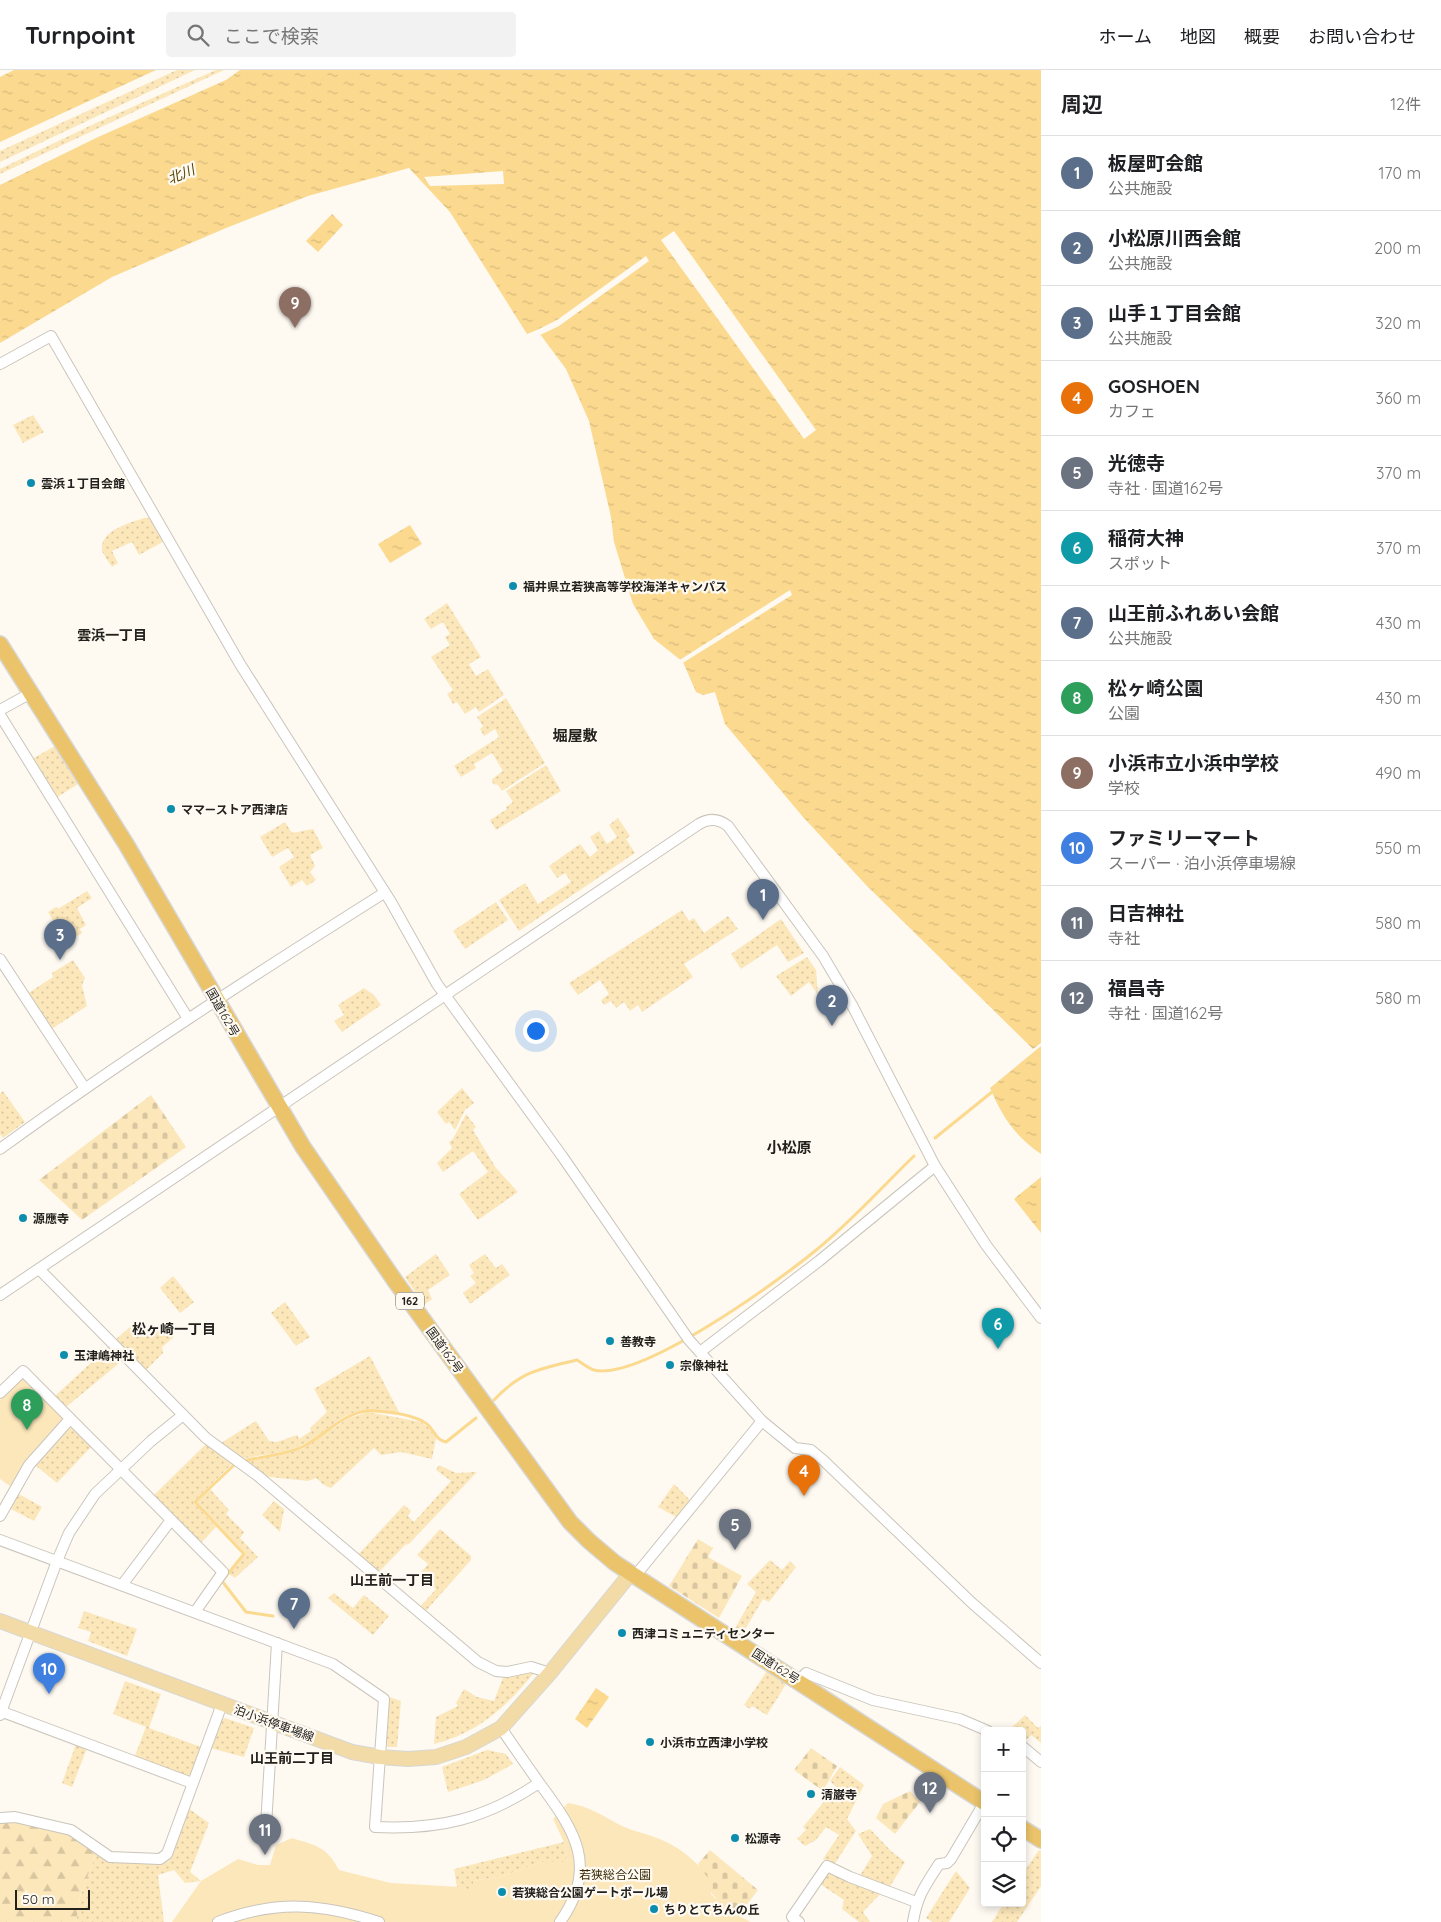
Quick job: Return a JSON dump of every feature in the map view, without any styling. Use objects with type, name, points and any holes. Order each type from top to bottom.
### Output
[{"type":"highway","name":"国道162号","points":[[0,644],[122,836],[279,1109],[364,1237],[570,1522],[603,1554],[981,1801]]},
{"type":"highway","points":[[1026,1831],[1041,1840]]},
{"type":"main road","name":"泊小浜停車場線","points":[[0,1622],[352,1752],[408,1759],[436,1756],[466,1747],[501,1728],[633,1574]]},
{"type":"street","points":[[0,364],[51,336],[240,664],[384,893],[426,967],[445,996],[562,1156],[687,1337],[762,1421],[795,1448],[810,1450],[823,1460],[972,1603],[1041,1663]]},
{"type":"street","points":[[0,710],[32,694]]},
{"type":"street","points":[[0,715],[187,1017]]},
{"type":"street","points":[[0,1295],[279,1109],[699,824],[709,820],[720,821],[731,830],[823,956],[852,1005],[935,1166],[986,1245],[1041,1318]]},
{"type":"street","points":[[0,1149],[84,1087],[187,1017],[384,893]]},
{"type":"street","points":[[0,959],[84,1087]]},
{"type":"street","points":[[700,1352],[820,1261],[935,1166]]},
{"type":"street","points":[[39,1270],[206,1438],[258,1476],[478,1662],[496,1671],[507,1672],[531,1667],[550,1673]]},
{"type":"street","points":[[0,1393],[22,1371],[223,1572],[195,1612]]},
{"type":"street","points":[[183,1415],[120,1469],[95,1494],[81,1513],[57,1561],[0,1712],[192,1783]]},
{"type":"street","points":[[0,1516],[14,1488],[30,1465],[70,1419]]},
{"type":"street","points":[[633,1574],[762,1421]]},
{"type":"street","points":[[122,1584],[171,1520]]},
{"type":"street","points":[[0,1540],[334,1664],[384,1699],[375,1827],[433,1827],[460,1822],[514,1800],[540,1783]]},
{"type":"street","points":[[266,1826],[277,1643]]},
{"type":"street","points":[[799,1681],[806,1673],[872,1700],[960,1719],[981,1728]]},
{"type":"street","points":[[0,1818],[15,1818],[71,1830],[110,1857],[160,1859],[166,1854],[222,1704]]},
{"type":"street","points":[[501,1728],[563,1814],[573,1834],[579,1853],[577,1886],[573,1900],[560,1922]]},
{"type":"street","points":[[1026,1749],[1041,1762]]},
{"type":"street","points":[[913,1922],[916,1902],[939,1864],[947,1863],[951,1859],[981,1808]]},
{"type":"street","points":[[799,1922],[792,1917],[827,1866],[850,1878],[916,1902]]},
{"type":"street","points":[[218,1922],[255,1910],[304,1905],[330,1908],[379,1922]]},
{"type":"green space","points":[[177,70],[195,70],[0,162],[0,151]]},
{"type":"green space","points":[[216,70],[224,70],[0,174],[0,169],[96,123]]},
{"type":"green space","points":[[33,415],[44,432],[23,443],[13,425]]},
{"type":"green space","points":[[144,518],[150,518],[163,540],[139,555],[132,542],[112,551],[118,563],[112,567],[102,550],[106,537],[117,528]]},
{"type":"green space","points":[[447,603],[481,657],[469,664],[476,676],[488,669],[504,695],[479,712],[476,707],[465,714],[457,702],[453,704],[447,694],[453,690],[431,657],[450,645],[445,637],[450,634],[443,622],[431,629],[424,619]]},
{"type":"green space","points":[[506,698],[545,763],[502,791],[498,785],[493,784],[492,779],[503,771],[492,753],[474,764],[476,768],[461,777],[454,766],[499,737],[495,729],[484,736],[480,729],[483,726],[477,717]]},
{"type":"green space","points":[[55,746],[78,784],[56,798],[32,759]]},
{"type":"green space","points":[[546,765],[561,791],[496,830],[490,820],[507,809],[506,807],[513,802],[506,791]]},
{"type":"green space","points":[[618,818],[630,836],[626,839],[635,853],[519,931],[499,900],[525,883],[538,904],[571,882],[565,873],[557,878],[549,866],[580,844],[590,857],[598,850],[590,837],[599,831],[607,844],[617,837],[609,825]]},
{"type":"green space","points":[[285,822],[292,833],[313,829],[323,848],[310,855],[315,866],[310,872],[316,880],[307,886],[302,880],[291,887],[279,867],[294,857],[288,848],[272,857],[260,837]]},
{"type":"green space","points":[[87,891],[92,898],[77,908],[86,925],[80,929],[82,933],[66,943],[48,912],[56,907],[58,909]]},
{"type":"green space","points":[[496,902],[508,920],[465,949],[453,931]]},
{"type":"green space","points":[[682,910],[689,921],[694,918],[704,933],[728,916],[738,929],[684,964],[693,977],[642,1012],[638,1005],[630,1011],[624,1002],[616,1008],[611,1001],[604,1005],[601,1000],[609,994],[600,980],[578,995],[569,983]]},
{"type":"green space","points":[[781,919],[804,953],[788,962],[777,945],[741,969],[731,954]]},
{"type":"green space","points":[[807,957],[816,970],[818,995],[809,982],[791,996],[776,976]]},
{"type":"green space","points":[[73,960],[85,978],[82,985],[87,1006],[50,1030],[27,994],[53,977],[52,973]]},
{"type":"green space","points":[[364,988],[374,995],[381,1005],[342,1032],[334,1021],[344,1015],[338,1005]]},
{"type":"green space","points":[[462,1088],[474,1103],[465,1110],[455,1130],[449,1122],[446,1124],[437,1112]]},
{"type":"green space","points":[[3,1091],[25,1122],[3,1138],[0,1134],[0,1094]]},
{"type":"green space","points":[[151,1095],[186,1147],[82,1220],[39,1180]]},
{"type":"green space","points":[[466,1114],[476,1127],[473,1130],[496,1168],[518,1192],[478,1220],[459,1194],[488,1172],[473,1151],[443,1172],[437,1163],[452,1148],[449,1142],[453,1139]]},
{"type":"green space","points":[[436,1254],[450,1275],[428,1290],[432,1299],[424,1305],[405,1277]]},
{"type":"green space","points":[[485,1254],[496,1268],[502,1264],[510,1275],[470,1304],[463,1293],[476,1283],[470,1276],[474,1273],[469,1265]]},
{"type":"green space","points":[[173,1276],[194,1302],[180,1313],[160,1288]]},
{"type":"green space","points":[[285,1302],[310,1337],[296,1346],[271,1313]]},
{"type":"green space","points":[[136,1322],[148,1335],[163,1323],[174,1337],[162,1347],[163,1353],[146,1370],[115,1340]]},
{"type":"green space","points":[[108,1347],[123,1360],[66,1407],[55,1396]]},
{"type":"green space","points":[[370,1356],[400,1414],[366,1410],[355,1412],[296,1448],[241,1459],[221,1443],[256,1421],[269,1441],[277,1442],[297,1435],[299,1439],[311,1431],[310,1428],[327,1412],[314,1389]]},
{"type":"green space","points":[[21,1379],[25,1379],[63,1417],[63,1421],[33,1454],[10,1486],[0,1479],[0,1400]]},
{"type":"green space","points":[[368,1412],[421,1422],[428,1427],[436,1438],[432,1459],[401,1452],[381,1455],[374,1448],[331,1488],[316,1478],[308,1481],[261,1476],[244,1462],[302,1449],[349,1418]]},
{"type":"green space","points":[[69,1428],[74,1428],[92,1446],[57,1483],[35,1465]]},
{"type":"green space","points":[[206,1444],[232,1464],[193,1502],[216,1527],[201,1543],[154,1495]]},
{"type":"green space","points":[[439,1465],[456,1473],[477,1472],[408,1545],[406,1544],[377,1574],[357,1556],[404,1505],[411,1511],[408,1516],[414,1522],[451,1481],[436,1470]]},
{"type":"green space","points":[[674,1484],[690,1500],[676,1517],[658,1507]]},
{"type":"green space","points":[[210,1489],[229,1510],[226,1514],[244,1532],[240,1538],[258,1557],[235,1578],[229,1574],[246,1554],[197,1502]]},
{"type":"green space","points":[[17,1493],[42,1507],[34,1521],[9,1508]]},
{"type":"green space","points":[[274,1501],[284,1509],[280,1532],[262,1515]]},
{"type":"green space","points":[[440,1529],[471,1556],[471,1560],[424,1613],[419,1608],[436,1589],[419,1575],[428,1564],[417,1555]]},
{"type":"green space","points":[[698,1539],[713,1548],[708,1557],[742,1576],[719,1618],[669,1586]]},
{"type":"green space","points":[[770,1560],[782,1570],[790,1561],[796,1567],[769,1602],[763,1599],[743,1633],[735,1628],[756,1592],[747,1584]]},
{"type":"green space","points":[[334,1593],[353,1608],[364,1595],[389,1616],[373,1635],[328,1598]]},
{"type":"green space","points":[[84,1611],[137,1629],[127,1656],[88,1641],[91,1632],[78,1628]]},
{"type":"green space","points":[[530,1670],[534,1673],[502,1708],[478,1726],[434,1744],[436,1717],[458,1706],[456,1703],[464,1689],[477,1697],[494,1701],[504,1675]]},
{"type":"green space","points":[[767,1671],[786,1684],[767,1715],[752,1706],[750,1709],[744,1705]]},
{"type":"green space","points":[[125,1681],[161,1694],[149,1728],[201,1747],[190,1776],[186,1777],[134,1758],[146,1727],[113,1714]]},
{"type":"green space","points":[[389,1697],[401,1701],[397,1747],[388,1747],[385,1743]]},
{"type":"green space","points":[[1025,1715],[1038,1728],[1041,1726],[1041,1743],[1031,1735],[1026,1740],[1026,1727],[1012,1727]]},
{"type":"green space","points":[[225,1718],[254,1728],[244,1757],[210,1748],[221,1720]]},
{"type":"green space","points":[[76,1744],[87,1748],[72,1787],[62,1783]]},
{"type":"green space","points":[[811,1748],[837,1766],[823,1791],[794,1770]]},
{"type":"green space","points":[[487,1750],[506,1754],[513,1764],[484,1780],[448,1792],[442,1767]]},
{"type":"green space","points":[[840,1767],[864,1785],[847,1819],[856,1831],[834,1865],[823,1859],[839,1835],[826,1827],[816,1840],[805,1846],[797,1839],[806,1830],[803,1827],[836,1787],[830,1781]]},
{"type":"green space","points":[[910,1791],[920,1802],[895,1834],[876,1818],[883,1804]]},
{"type":"green space","name":"若狭総合公園","points":[[568,1803],[589,1809],[622,1826],[657,1838],[678,1848],[703,1871],[713,1886],[711,1894],[728,1911],[751,1922],[172,1922],[201,1881],[238,1859],[258,1865],[270,1865],[276,1845],[292,1838],[325,1851],[339,1870],[391,1883],[460,1887],[474,1892],[473,1881],[503,1876],[542,1862],[568,1862],[564,1842],[553,1819]]},
{"type":"green space","points":[[188,1808],[209,1823],[190,1872],[201,1881],[185,1883],[174,1870],[158,1875],[164,1922],[76,1922],[80,1897],[96,1853],[108,1862],[161,1864],[169,1861]]},
{"type":"green space","points":[[0,1822],[13,1822],[67,1834],[96,1853],[80,1897],[76,1922],[0,1922]]},
{"type":"green space","points":[[870,1829],[891,1851],[905,1862],[889,1888],[859,1877],[872,1856],[858,1834]]},
{"type":"green space","points":[[564,1842],[568,1862],[542,1862],[503,1876],[473,1881],[475,1892],[457,1888],[454,1869]]},
{"type":"green space","points":[[710,1850],[758,1890],[739,1915],[718,1901],[705,1880],[698,1864]]},
{"type":"green space","points":[[1039,1850],[1041,1851],[1041,1886],[1017,1922],[992,1922],[1001,1907],[1026,1907],[1026,1869]]},
{"type":"green space","points":[[956,1871],[970,1888],[949,1922],[933,1922],[926,1918]]},
{"type":"green space","points":[[831,1873],[882,1892],[863,1912],[870,1922],[859,1922],[842,1909],[844,1900],[820,1884],[826,1875]]},
{"type":"water","points":[[14,70],[156,70],[0,142],[0,77]]},
{"type":"water","name":"北川","points":[[240,70],[1041,70],[1041,1043],[1033,1049],[867,886],[803,817],[725,724],[715,692],[703,695],[696,692],[683,662],[654,639],[633,604],[614,542],[611,517],[589,421],[566,369],[537,330],[527,334],[450,212],[409,168],[308,196],[226,228],[112,277],[0,343],[0,185],[96,138],[226,80]]},
{"type":"water","points":[[332,214],[343,225],[318,252],[306,241]]},
{"type":"water","points":[[410,525],[422,544],[390,563],[378,544]]},
{"type":"water","points":[[1041,1046],[1041,1154],[1016,1133],[990,1088]]},
{"type":"water","points":[[1041,1177],[1041,1233],[1014,1199]]},
{"type":"water","points":[[596,1688],[609,1697],[587,1728],[575,1719]]},
{"type":"pier","points":[[503,171],[504,184],[430,186],[424,177]]},
{"type":"pier","points":[[674,231],[816,430],[804,439],[661,240]]},
{"type":"pier","points":[[646,256],[649,261],[559,326],[538,336],[536,333],[525,336],[557,320]]},
{"type":"pier","points":[[790,590],[792,595],[681,664],[678,661]]},
{"type":"waterway","points":[[935,1138],[992,1092]]},
{"type":"waterway","points":[[494,1400],[513,1383],[532,1372],[577,1360],[594,1370],[615,1369],[643,1360],[675,1345],[708,1326],[771,1284],[815,1251],[853,1217],[914,1156]]},
{"type":"waterway","points":[[243,1461],[302,1447],[337,1423],[365,1411],[394,1413],[419,1420],[427,1424],[439,1439],[446,1442],[476,1418]]},
{"type":"waterway","points":[[234,1465],[195,1502],[244,1554],[222,1581],[246,1612],[273,1616]]},
{"type":"place","name":"小浜市立小浜中学校","points":[[295,328]]},
{"type":"place","name":"雲浜１丁目会館","points":[[31,483]]},
{"type":"place","name":"福井県立若狭高等学校海洋キャンパス","points":[[513,586]]},
{"type":"place","name":"ママ―ストア西津店","points":[[171,809]]},
{"type":"place","name":"板屋町会館","points":[[763,920]]},
{"type":"place","name":"山手１丁目会館","points":[[60,960]]},
{"type":"place","name":"小松原川西会館","points":[[832,1026]]},
{"type":"place","name":"源應寺","points":[[23,1218]]},
{"type":"place","name":"善教寺","points":[[610,1341]]},
{"type":"place","name":"稲荷大神","points":[[998,1349]]},
{"type":"place","name":"玉津嶋神社","points":[[64,1355]]},
{"type":"place","name":"宗像神社","points":[[670,1365]]},
{"type":"place","name":"松ヶ崎公園","points":[[27,1430]]},
{"type":"place","name":"GOSHOEN","points":[[804,1496]]},
{"type":"place","name":"光徳寺","points":[[735,1550]]},
{"type":"place","name":"山王前ふれあい会館","points":[[294,1629]]},
{"type":"place","name":"西津コミュニティセンター","points":[[622,1633]]},
{"type":"place","name":"ファミリーマート","points":[[49,1694]]},
{"type":"place","name":"小浜市立西津小学校","points":[[650,1742]]},
{"type":"place","name":"清巌寺","points":[[811,1794]]},
{"type":"place","name":"福昌寺","points":[[930,1813]]},
{"type":"place","name":"松源寺","points":[[735,1838]]},
{"type":"place","name":"日吉神社","points":[[265,1855]]},
{"type":"place","name":"若狭総合公園ゲートボール場","points":[[502,1892]]},
{"type":"place","name":"ちりとてちんの丘","points":[[654,1909]]},
{"type":"district","name":"雲浜一丁目","points":[[112,635]]},
{"type":"district","name":"堀屋敷","points":[[575,735]]},
{"type":"district","name":"小松原","points":[[789,1147]]},
{"type":"district","name":"松ヶ崎一丁目","points":[[174,1329]]},
{"type":"district","name":"山王前一丁目","points":[[392,1580]]},
{"type":"district","name":"山王前二丁目","points":[[292,1758]]}]
